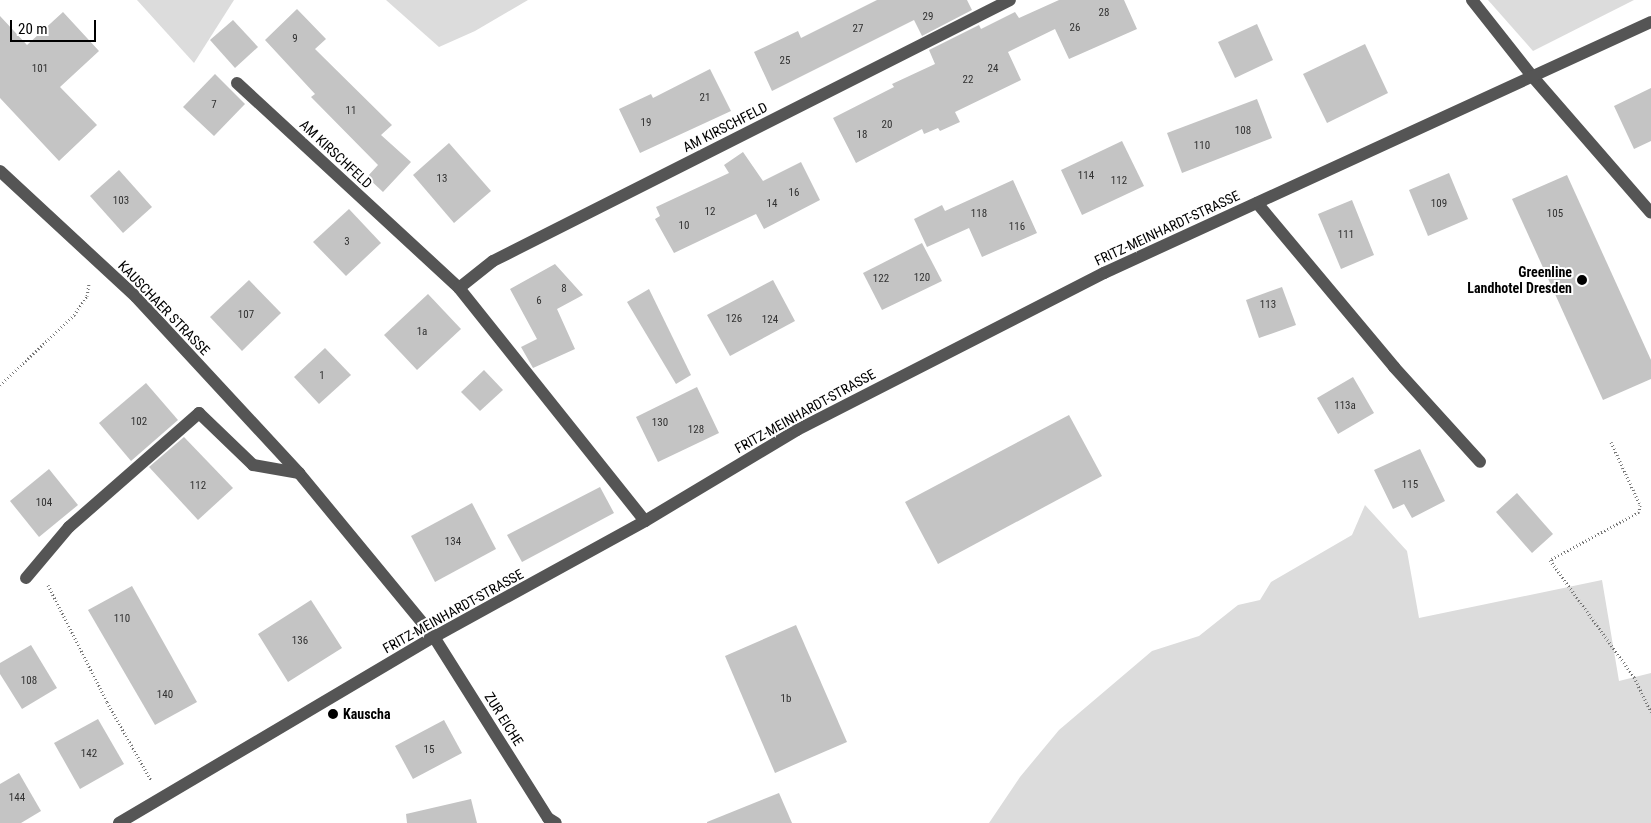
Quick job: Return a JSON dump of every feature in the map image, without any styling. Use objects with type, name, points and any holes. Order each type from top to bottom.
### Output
[{"type":"street","name":"AM KIRSCHFELD","points":[[459,288],[493,261],[1010,0]]},
{"type":"street","points":[[1472,0],[1532,76],[1651,213]]},
{"type":"street","name":"FRITZ-MEINHARDT-STRASSE","points":[[119,823],[434,637],[645,521],[797,430],[1104,273],[1651,22]]},
{"type":"street","name":"AM KIRSCHFELD","points":[[237,83],[459,288],[645,521]]},
{"type":"street","name":"KAUSCHAER STRASSE","points":[[0,171],[136,297],[299,473],[434,637]]},
{"type":"street","points":[[1257,203],[1394,367],[1480,462]]},
{"type":"street","points":[[26,578],[69,527],[199,413],[252,465],[299,473]]},
{"type":"street","name":"ZUR EICHE","points":[[434,637],[551,821]]},
{"type":"path","points":[[0,385],[79,309],[87,296],[90,255]]},
{"type":"path","points":[[1611,442],[1640,504],[1639,512],[1550,560],[1634,677],[1651,712]]},
{"type":"path","points":[[40,562],[52,596],[162,798]]},
{"type":"shaded area","points":[[137,0],[234,0],[194,63]]},
{"type":"shaded area","points":[[386,0],[528,0],[475,31],[439,47]]},
{"type":"shaded area","points":[[1488,0],[1634,0],[1533,51]]},
{"type":"shaded area","points":[[1365,505],[1407,551],[1419,618],[1602,580],[1619,681],[1651,673],[1651,823],[989,823],[1020,777],[1059,730],[1152,651],[1199,636],[1238,605],[1260,600],[1271,582],[1352,535]]},
{"type":"building","points":[[877,0],[967,0],[972,10],[922,36],[914,20],[772,91],[754,52],[798,31],[801,38]]},
{"type":"building","points":[[1059,0],[1124,0],[1137,29],[1069,59],[1055,29],[1008,52],[1021,80],[955,112],[960,122],[940,131],[938,128],[924,134],[922,129],[856,163],[833,118],[894,87],[892,84],[935,64],[929,50],[979,25],[981,29],[1015,12],[1019,18]]},
{"type":"building","points":[[297,9],[326,39],[315,49],[392,125],[381,135],[411,162],[383,192],[367,177],[378,165],[311,97],[315,94],[265,40]]},
{"type":"building","points":[[63,12],[99,51],[60,87],[97,125],[59,161],[0,98],[0,16],[27,45]]},
{"type":"building","points":[[233,20],[258,47],[235,68],[210,40]]},
{"type":"building","points":[[1257,24],[1273,60],[1235,78],[1218,42]]},
{"type":"building","points":[[1365,44],[1388,93],[1327,123],[1303,74]]},
{"type":"building","points":[[710,69],[731,111],[640,153],[619,109],[651,94],[653,98]]},
{"type":"building","points":[[215,74],[245,104],[214,136],[183,107]]},
{"type":"building","points":[[1651,88],[1651,141],[1634,149],[1614,106]]},
{"type":"building","points":[[1257,99],[1272,138],[1182,173],[1167,133]]},
{"type":"building","points":[[1122,141],[1144,186],[1082,215],[1061,170]]},
{"type":"building","points":[[449,143],[491,191],[454,223],[413,175]]},
{"type":"building","points":[[743,152],[763,181],[801,162],[820,200],[764,229],[756,214],[674,253],[655,219],[660,216],[656,207],[729,173],[724,165]]},
{"type":"building","points":[[119,170],[152,207],[123,233],[90,196]]},
{"type":"building","points":[[1449,173],[1468,219],[1428,236],[1409,190]]},
{"type":"building","name":"Greenline Landhotel Dresden","points":[[1567,175],[1651,360],[1651,379],[1603,400],[1512,199]]},
{"type":"building","points":[[1013,180],[1037,233],[982,257],[969,228],[927,247],[914,219],[942,205],[945,211]]},
{"type":"building","points":[[1352,200],[1374,255],[1341,269],[1318,214]]},
{"type":"building","points":[[349,209],[381,243],[346,276],[313,242]]},
{"type":"building","points":[[922,243],[942,281],[882,310],[863,273]]},
{"type":"building","points":[[555,264],[583,295],[557,309],[575,349],[533,368],[521,347],[537,339],[510,289]]},
{"type":"building","points":[[249,280],[281,313],[242,351],[210,317]]},
{"type":"building","points":[[773,280],[795,321],[730,356],[707,315]]},
{"type":"building","points":[[1282,287],[1296,325],[1259,338],[1246,300]]},
{"type":"building","points":[[649,289],[691,375],[676,384],[627,302]]},
{"type":"building","points":[[428,294],[461,329],[417,370],[384,335]]},
{"type":"building","points":[[325,348],[351,375],[319,404],[294,377]]},
{"type":"building","points":[[484,370],[503,390],[480,411],[461,392]]},
{"type":"building","points":[[1353,377],[1374,413],[1338,434],[1317,398]]},
{"type":"building","points":[[146,383],[178,420],[131,461],[99,423]]},
{"type":"building","points":[[697,387],[719,433],[658,462],[636,417]]},
{"type":"building","points":[[1069,415],[1102,476],[938,564],[905,502]]},
{"type":"building","points":[[184,437],[233,488],[198,520],[149,467]]},
{"type":"building","points":[[1420,449],[1445,501],[1412,518],[1404,504],[1393,509],[1374,470]]},
{"type":"building","points":[[49,469],[78,505],[39,537],[10,501]]},
{"type":"building","points":[[600,487],[614,513],[522,562],[507,535]]},
{"type":"building","points":[[1517,493],[1553,534],[1532,553],[1496,512]]},
{"type":"building","points":[[472,503],[496,549],[435,582],[411,536]]},
{"type":"building","points":[[132,586],[197,702],[155,725],[88,610]]},
{"type":"building","points":[[311,600],[342,648],[288,682],[258,634]]},
{"type":"building","points":[[796,625],[847,742],[775,773],[725,656]]},
{"type":"building","points":[[31,645],[57,688],[22,709],[0,674],[0,663]]},
{"type":"building","points":[[98,719],[124,764],[80,789],[54,743]]},
{"type":"building","points":[[444,720],[462,753],[413,779],[395,746]]},
{"type":"building","points":[[19,773],[41,811],[21,823],[0,823],[0,784]]},
{"type":"building","points":[[779,793],[792,823],[707,823],[707,822]]},
{"type":"building","points":[[471,799],[477,823],[407,823],[406,814]]},
{"type":"place","name":"Greenline Landhotel Dresden","points":[[1582,280]]},
{"type":"place","name":"Kauscha","points":[[333,714]]}]
